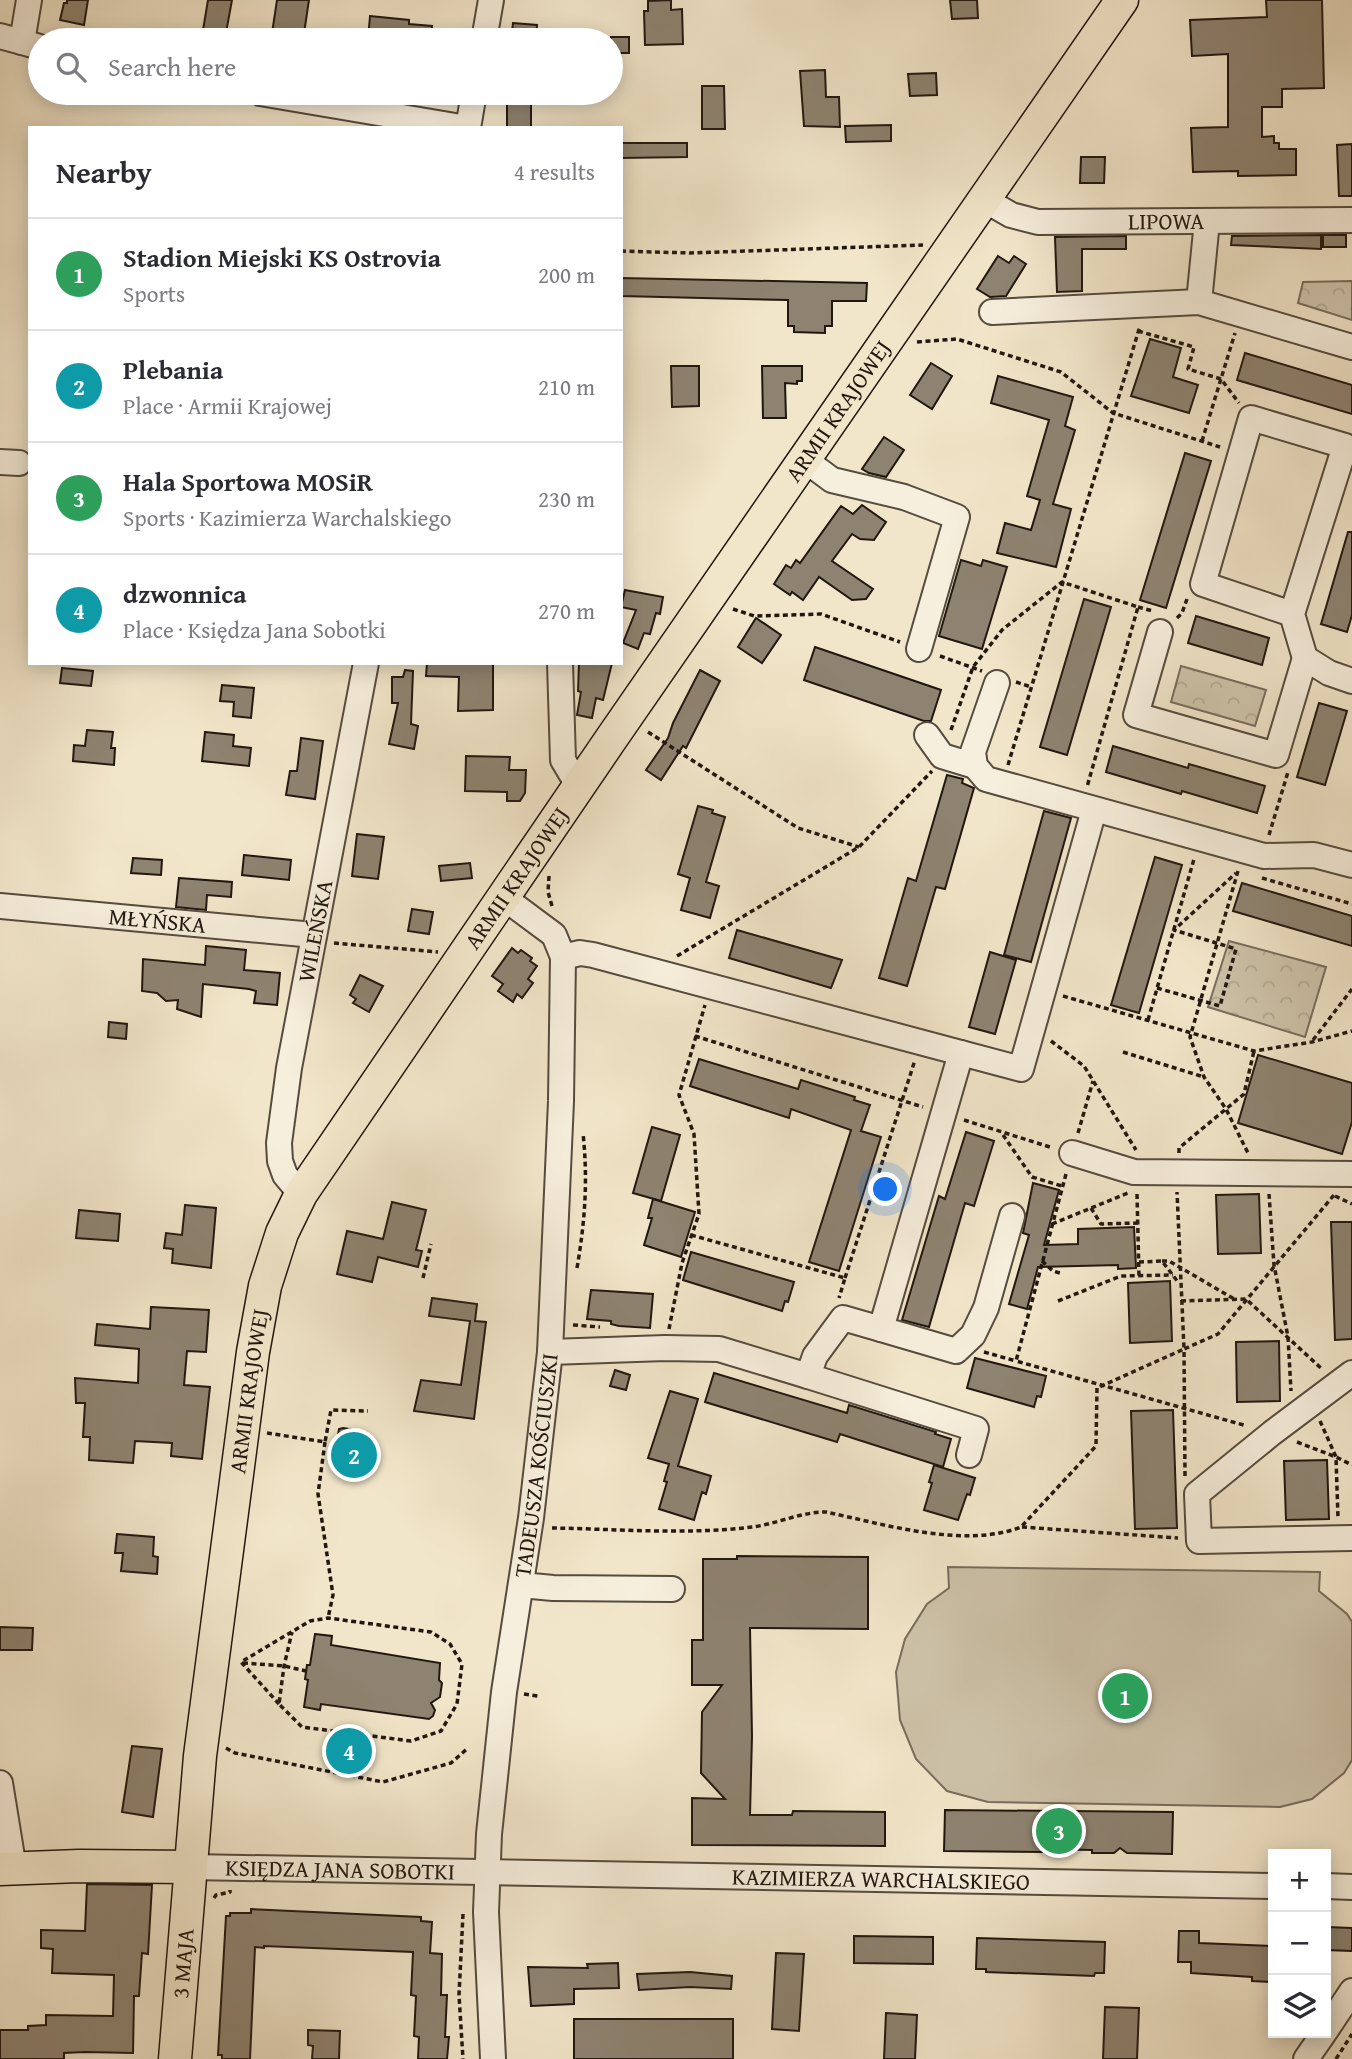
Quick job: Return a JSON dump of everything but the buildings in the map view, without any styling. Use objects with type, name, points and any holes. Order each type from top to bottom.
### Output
[{"type":"main road","name":"ARMII KRAJOWEJ","points":[[191,1867],[203,1733],[253,1352],[265,1286],[282,1233],[300,1195],[1122,0]]},
{"type":"main road","points":[[7,1869],[79,1866],[191,1867]]},
{"type":"main road","name":"3 MAJA","points":[[175,2059],[191,1867]]},
{"type":"street","points":[[21,41],[29,0]]},
{"type":"street","points":[[486,28],[491,0]]},
{"type":"street","points":[[331,105],[456,126]]},
{"type":"street","points":[[468,126],[472,105]]},
{"type":"street","name":"LIPOWA","points":[[985,201],[1011,215],[1038,222],[1352,220]]},
{"type":"street","points":[[1199,302],[1207,220]]},
{"type":"street","points":[[992,312],[1199,302],[1352,347]]},
{"type":"street","points":[[1160,632],[1136,715],[1276,755],[1305,658],[1292,614],[1345,446],[1251,418],[1203,584],[1292,614]]},
{"type":"street","points":[[805,460],[832,480],[904,497],[957,517],[919,649]]},
{"type":"street","points":[[1305,658],[1329,673],[1352,681]]},
{"type":"street","name":"WILEŃSKA","points":[[300,1195],[285,1175],[280,1161],[279,1143],[289,1068],[366,665]]},
{"type":"street","points":[[560,665],[562,760],[579,787]]},
{"type":"street","points":[[975,766],[973,752],[996,678]]},
{"type":"street","points":[[927,735],[942,755],[975,766],[986,779],[1002,784],[1264,856],[1314,855],[1352,865]]},
{"type":"street","points":[[503,897],[554,935],[563,957],[580,953],[593,955],[1021,1069],[1094,810]]},
{"type":"street","name":"MŁYŃSKA","points":[[0,906],[314,935]]},
{"type":"street","name":"TADEUSZA KOŚCIUSZKI","points":[[493,2059],[486,1912],[487,1873],[494,1772],[531,1518],[550,1352],[561,1101],[563,957]]},
{"type":"street","points":[[881,1329],[961,1053]]},
{"type":"street","points":[[1072,1153],[1134,1172],[1352,1174]]},
{"type":"street","points":[[808,1376],[815,1356],[843,1318],[956,1351],[973,1335],[986,1308],[1012,1216]]},
{"type":"street","points":[[550,1352],[671,1337],[719,1349],[976,1429],[969,1455]]},
{"type":"street","points":[[1345,1378],[1197,1494],[1199,1541],[1345,1538]]},
{"type":"street","points":[[521,1585],[553,1588],[672,1589]]},
{"type":"street","points":[[0,1783],[7,1869]]},
{"type":"street","name":"KSIĘDZA JANA SOBOTKI","points":[[191,1867],[487,1873]]},
{"type":"street","name":"KAZIMIERZA WARCHALSKIEGO","points":[[487,1873],[1268,1886]]},
{"type":"street","points":[[1331,1886],[1352,1887]]},
{"type":"street","points":[[1331,2022],[1352,1991]]},
{"type":"street","points":[[1306,2059],[1320,2038]]},
{"type":"path","points":[[623,251],[690,253],[953,245]]},
{"type":"path","points":[[1002,784],[1147,303]]},
{"type":"path","points":[[1202,441],[1240,314]]},
{"type":"path","points":[[1138,331],[1194,347],[1188,369],[1221,379],[1246,411]]},
{"type":"path","points":[[911,343],[957,340],[1061,372],[1113,413],[1240,453]]},
{"type":"path","points":[[733,609],[754,617],[821,614],[996,678],[1031,687]]},
{"type":"path","points":[[649,732],[799,828],[859,847]]},
{"type":"path","points":[[1174,930],[1237,871],[1264,856]]},
{"type":"path","points":[[1148,1020],[1194,859]]},
{"type":"path","points":[[555,867],[547,878],[550,903],[555,911]]},
{"type":"path","points":[[1237,871],[1190,1037],[1204,1077],[1226,1109],[1263,1174],[1274,1265],[1288,1337],[1292,1418]]},
{"type":"path","points":[[1157,988],[1220,1006],[1237,949],[1174,930]]},
{"type":"path","points":[[314,935],[330,943],[441,952]]},
{"type":"path","points":[[671,1337],[682,1263],[699,1214],[694,1134],[679,1095],[710,986]]},
{"type":"path","points":[[1312,1042],[1352,989]]},
{"type":"path","points":[[1042,990],[1254,1051],[1312,1042],[1352,1031]]},
{"type":"path","points":[[1033,1027],[1084,1066],[1137,1151],[1134,1172]]},
{"type":"path","points":[[695,1036],[1072,1153]]},
{"type":"path","points":[[838,1299],[920,1043]]},
{"type":"path","points":[[1186,1488],[1184,1349],[1179,1267],[1179,1148],[1244,1094],[1254,1051]]},
{"type":"path","points":[[1123,1052],[1204,1077]]},
{"type":"path","points":[[1016,1361],[1093,1081]]},
{"type":"path","points":[[1002,1133],[1032,1177],[1062,1186]]},
{"type":"path","points":[[544,1528],[713,1530],[754,1527],[812,1512],[826,1512],[922,1532],[958,1535],[1009,1532],[1021,1527],[1096,1446],[1097,1388],[1218,1334],[1352,1174]]},
{"type":"path","points":[[1052,1224],[1137,1189],[1139,1276]]},
{"type":"path","points":[[1334,1196],[1352,1204]]},
{"type":"path","points":[[1091,1208],[1101,1224],[1138,1223]]},
{"type":"path","points":[[691,1235],[845,1279]]},
{"type":"path","points":[[423,1278],[431,1244]]},
{"type":"path","points":[[1042,1261],[1053,1271],[1063,1274]]},
{"type":"path","points":[[1163,1261],[1180,1284]]},
{"type":"path","points":[[1139,1262],[1170,1261],[1236,1300]]},
{"type":"path","points":[[1058,1301],[1112,1279],[1172,1275]]},
{"type":"path","points":[[1181,1301],[1246,1299],[1288,1337],[1345,1378]]},
{"type":"path","points":[[570,1325],[607,1327]]},
{"type":"path","points":[[961,1345],[1272,1433],[1352,1465]]},
{"type":"path","points":[[1312,1403],[1336,1457],[1345,1538]]},
{"type":"path","points":[[328,1618],[333,1595],[318,1494],[331,1409],[368,1411]]},
{"type":"path","points":[[261,1432],[325,1442]]},
{"type":"path","points":[[1021,1527],[1186,1539]]},
{"type":"path","points":[[328,1618],[430,1632],[450,1644],[462,1664],[457,1704],[441,1731],[411,1741],[302,1727],[241,1662],[310,1621],[328,1618]]},
{"type":"path","points":[[279,1704],[292,1632]]},
{"type":"path","points":[[233,1662],[284,1666],[306,1671]]},
{"type":"path","points":[[518,1693],[538,1696]]},
{"type":"path","points":[[219,1744],[235,1753],[383,1782],[451,1763],[468,1748]]},
{"type":"path","points":[[463,1912],[459,1995],[463,2059]]},
{"type":"path","points":[[1336,2059],[1352,2033]]},
{"type":"green space","points":[[1352,281],[1352,320],[1298,303],[1303,282]]},
{"type":"green space","points":[[1181,666],[1266,690],[1255,726],[1171,702]]},
{"type":"green space","points":[[1229,941],[1326,967],[1305,1037],[1208,1007]]},
{"type":"green space","points":[[948,1567],[1320,1572],[1319,1591],[1347,1614],[1352,1622],[1352,1760],[1344,1773],[1312,1799],[1280,1807],[988,1802],[947,1791],[916,1759],[900,1720],[896,1672],[905,1639],[927,1604],[949,1588]]},
{"type":"place","name":"Plebania","points":[[354,1455]]},
{"type":"place","name":"Stadion Miejski KS Ostrovia","points":[[1125,1696]]},
{"type":"place","name":"dzwonnica","points":[[349,1751]]},
{"type":"place","name":"Hala Sportowa MOSiR","points":[[1059,1831]]}]
